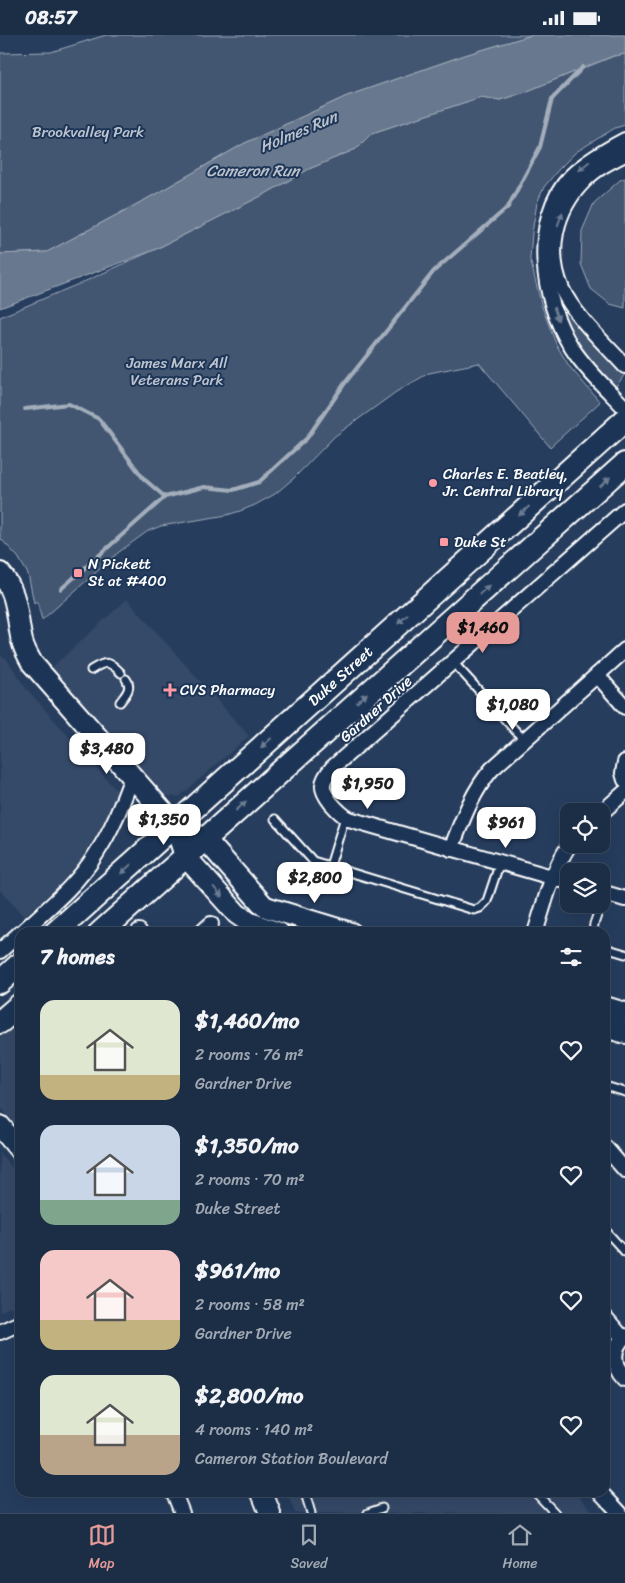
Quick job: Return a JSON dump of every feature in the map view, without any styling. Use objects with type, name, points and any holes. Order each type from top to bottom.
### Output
[{"type":"main road","name":"Duke Street","points":[[62,927],[625,420]]},
{"type":"main road","name":"Duke Street","points":[[107,927],[625,464]]},
{"type":"main road","points":[[0,982],[15,968]]},
{"type":"main road","points":[[0,1022],[15,1009]]},
{"type":"street","points":[[625,140],[594,157],[565,184],[551,210],[546,225],[544,255],[547,281],[561,329],[590,371],[625,408]]},
{"type":"street","points":[[625,154],[609,162],[584,180],[573,194],[560,215],[554,239],[554,257],[562,289],[567,297],[582,319],[625,366]]},
{"type":"street","name":"Gardner Drive","points":[[560,879],[354,821],[336,810],[323,792],[323,783],[332,768],[625,510]]},
{"type":"street","points":[[0,573],[12,592],[17,605],[22,641],[32,663],[175,825],[204,839],[269,909],[330,927]]},
{"type":"street","points":[[451,849],[467,809],[492,769],[625,650]]},
{"type":"street","points":[[597,675],[625,707]]},
{"type":"street","points":[[625,762],[623,773],[625,780]]},
{"type":"street","points":[[27,927],[71,887],[95,856],[115,822],[132,777]]},
{"type":"street","points":[[610,805],[625,792]]},
{"type":"street","points":[[175,825],[185,855],[241,918],[262,927]]},
{"type":"street","points":[[537,927],[552,877],[564,853]]},
{"type":"street","points":[[610,898],[625,899]]},
{"type":"street","points":[[0,951],[15,938]]},
{"type":"street","points":[[610,1008],[625,1013]]},
{"type":"street","points":[[610,1028],[625,1033]]},
{"type":"street","points":[[0,1126],[15,1144]]},
{"type":"street","points":[[610,1153],[625,1170]]},
{"type":"street","points":[[610,1322],[624,1337],[616,1350],[615,1357],[618,1370],[625,1379]]},
{"type":"street","points":[[0,1333],[15,1326]]},
{"type":"street","points":[[176,1497],[182,1513]]},
{"type":"street","points":[[264,1497],[270,1513]]},
{"type":"street","points":[[605,1497],[620,1513]]},
{"type":"lane","points":[[453,661],[524,740]]},
{"type":"lane","points":[[91,670],[100,664],[108,663],[121,673]]},
{"type":"lane","points":[[120,702],[129,689],[126,679]]},
{"type":"lane","points":[[330,866],[345,817]]},
{"type":"lane","points":[[275,819],[313,861],[474,909],[480,908],[487,901],[500,862]]},
{"type":"lane","points":[[594,927],[597,913]]},
{"type":"lane","points":[[610,950],[625,954]]},
{"type":"lane","points":[[610,1088],[625,1092]]},
{"type":"lane","points":[[610,1236],[625,1252]]},
{"type":"lane","points":[[306,1497],[311,1513]]},
{"type":"lane","points":[[540,1497],[555,1513]]},
{"type":"lane","points":[[368,1513],[382,1508]]},
{"type":"shaded area","points":[[127,599],[249,736],[179,797],[166,796],[50,669]]},
{"type":"shaded area","points":[[0,656],[6,658],[26,688],[117,791],[104,823],[80,861],[63,882],[24,917],[0,890]]},
{"type":"shaded area","points":[[15,1020],[15,1124],[0,1106],[0,1034]]},
{"type":"shaded area","points":[[0,1153],[15,1172],[15,1304],[0,1312]]},
{"type":"shaded area","points":[[289,1497],[580,1497],[594,1513],[295,1513]]},
{"type":"green space","name":"Brookvalley Park","points":[[106,35],[532,35],[465,55],[347,96],[245,143],[154,195],[47,252],[0,254],[0,53],[51,52]]},
{"type":"green space","name":"James Marx All Veterans Park","points":[[625,54],[625,125],[615,128],[576,152],[544,187],[537,203],[530,259],[542,307],[556,344],[569,366],[600,402],[550,447],[479,363],[429,373],[396,392],[335,436],[294,478],[275,494],[255,505],[227,515],[161,526],[148,531],[119,552],[42,620],[37,601],[34,603],[28,574],[18,557],[0,538],[0,317],[154,250],[265,194],[309,169],[356,149],[372,133],[481,97],[500,100],[525,92],[614,56]]},
{"type":"green space","points":[[625,178],[625,308],[610,304],[591,289],[581,264],[582,231],[594,203],[620,180]]},
{"type":"green space","points":[[554,290],[558,290],[566,306],[625,374],[614,389],[577,345],[566,326]]},
{"type":"water","name":"Cameron Run","points":[[532,35],[625,35],[625,54],[613,56],[525,92],[500,100],[481,97],[372,133],[356,149],[309,169],[265,194],[154,250],[0,308],[0,254],[47,252],[154,195],[245,143],[347,96],[465,55]]},
{"type":"waterway","points":[[61,589],[165,497],[204,487],[233,490],[259,482],[307,438],[345,383],[434,271],[508,207],[540,147],[552,99],[583,67]]},
{"type":"waterway","points":[[25,409],[69,404],[99,419],[144,479],[165,497]]},
{"type":"place","name":"Charles E. Beatley, Jr. Central Library","points":[[433,483]]},
{"type":"place","name":"Duke St","points":[[444,542]]},
{"type":"place","name":"N Pickett St at #400","points":[[78,573]]},
{"type":"place","name":"CVS Pharmacy","points":[[170,690]]},
{"type":"water label","name":"Holmes Run","points":[[298,131]]}]
